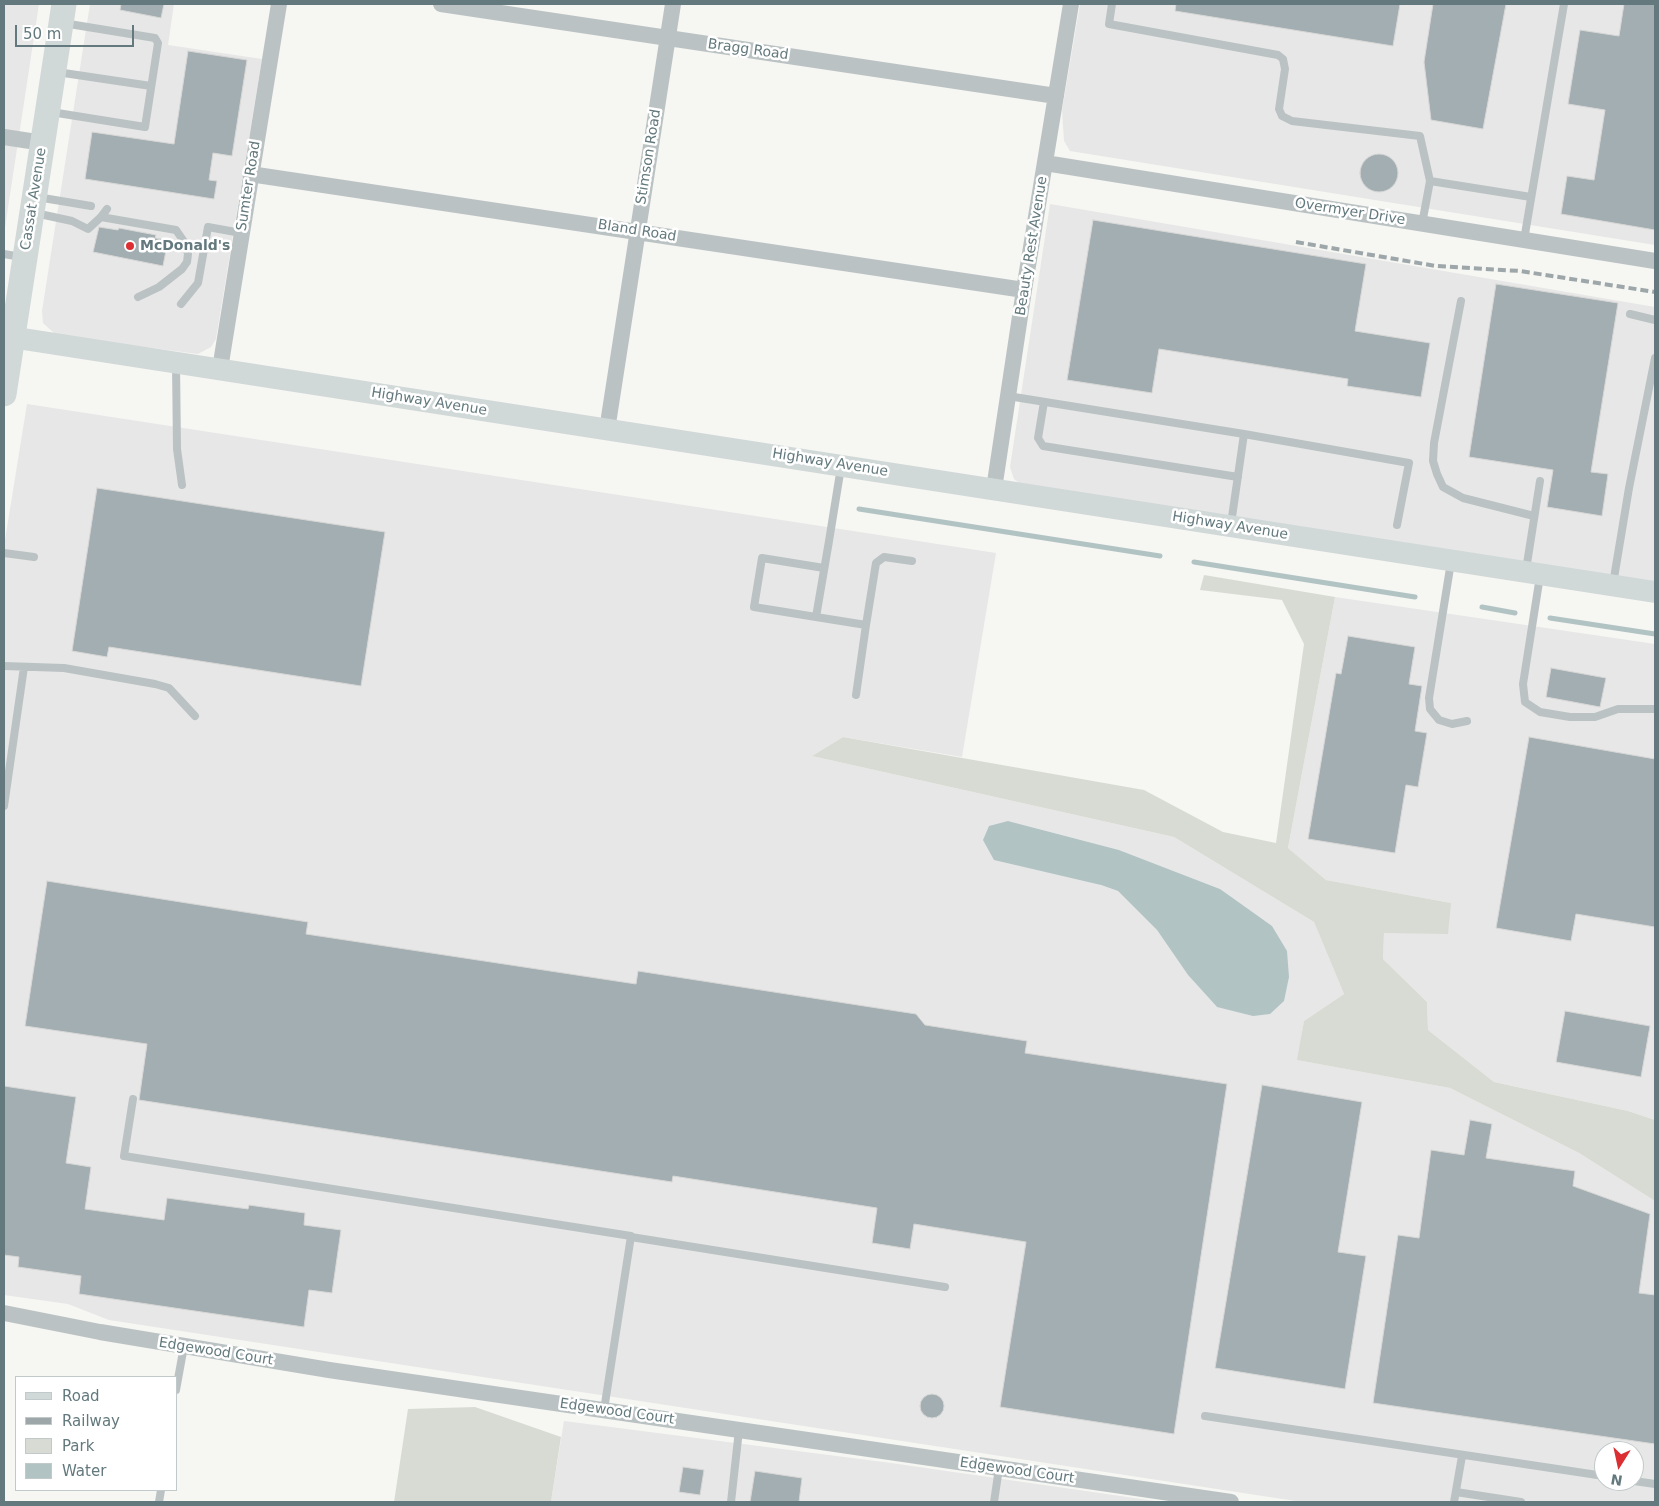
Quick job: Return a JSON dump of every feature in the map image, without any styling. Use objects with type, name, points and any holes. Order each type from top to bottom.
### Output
[{"type":"main road","name":"Cassat Avenue","points":[[4,394],[14,256],[34,205],[63,13]]},
{"type":"street","name":"Sumter Road","points":[[220,369],[250,174],[279,4]]},
{"type":"street","name":"Bragg Road","points":[[441,4],[1056,96]]},
{"type":"street","name":"Stimson Road","points":[[607,430],[673,4]]},
{"type":"street","name":"Beauty Rest Avenue","points":[[994,489],[1024,290],[1071,4]]},
{"type":"street","points":[[4,137],[43,143]]},
{"type":"street","name":"Overmyer Drive","points":[[1045,163],[1655,261]]},
{"type":"street","name":"Bland Road","points":[[250,174],[1024,290]]},
{"type":"street","name":"Highway Avenue","points":[[8,336],[1533,573],[1655,590]]},
{"type":"street","name":"Edgewood Court","points":[[4,1313],[100,1332],[329,1370],[998,1468],[1189,1499],[1231,1502]]},
{"type":"lane","points":[[1112,4],[1109,24],[1278,55],[1283,59],[1285,69],[1279,109],[1282,116],[1292,121],[1420,136],[1430,181],[1422,224]]},
{"type":"lane","points":[[1524,240],[1564,4]]},
{"type":"lane","points":[[48,112],[145,127],[158,43],[155,38],[63,13]]},
{"type":"lane","points":[[54,71],[151,86]]},
{"type":"lane","points":[[1430,181],[1531,196]]},
{"type":"lane","points":[[34,205],[91,206]]},
{"type":"lane","points":[[34,205],[88,229],[107,209]]},
{"type":"lane","points":[[101,217],[176,230],[185,244],[188,254],[187,262],[182,269],[160,287],[138,297]]},
{"type":"lane","points":[[181,304],[198,283],[208,227],[241,233]]},
{"type":"lane","points":[[1461,301],[1434,443],[1433,461],[1437,474],[1443,487],[1463,498],[1534,516]]},
{"type":"lane","points":[[1630,314],[1655,320]]},
{"type":"lane","points":[[1613,585],[1629,488],[1655,358]]},
{"type":"lane","points":[[176,362],[177,449],[182,484]]},
{"type":"lane","points":[[1008,396],[1409,463],[1397,525]]},
{"type":"lane","points":[[1044,402],[1038,438],[1043,446],[1238,478]]},
{"type":"lane","points":[[1230,526],[1244,434]]},
{"type":"lane","points":[[816,617],[841,465]]},
{"type":"lane","points":[[1540,481],[1534,516],[1533,573],[1523,684],[1525,702],[1540,712],[1570,717],[1594,717],[1618,709],[1655,709]]},
{"type":"lane","points":[[4,554],[34,557]]},
{"type":"lane","points":[[856,694],[876,563],[884,557],[912,561]]},
{"type":"lane","points":[[824,568],[762,558],[754,607],[866,625]]},
{"type":"lane","points":[[1452,560],[1429,698],[1430,709],[1439,720],[1452,724],[1467,721]]},
{"type":"lane","points":[[4,666],[64,668],[155,684],[169,688],[195,716]]},
{"type":"lane","points":[[4,806],[24,667]]},
{"type":"lane","points":[[133,1099],[124,1156],[945,1287]]},
{"type":"lane","points":[[604,1410],[631,1237]]},
{"type":"lane","points":[[178,1379],[184,1346]]},
{"type":"lane","points":[[1205,1416],[1594,1475]]},
{"type":"lane","points":[[731,1502],[740,1430]]},
{"type":"lane","points":[[1454,1502],[1462,1456]]},
{"type":"lane","points":[[994,1502],[998,1468]]},
{"type":"lane","points":[[1456,1492],[1521,1502]]},
{"type":"shaded area","points":[[4,4],[39,4],[4,234]]},
{"type":"shaded area","points":[[90,4],[174,4],[168,45],[262,59],[216,339],[211,347],[198,354],[67,337],[54,333],[43,323],[42,311]]},
{"type":"shaded area","points":[[1080,4],[1655,4],[1655,245],[1070,151],[1064,141],[1062,110]]},
{"type":"shaded area","points":[[1050,204],[1655,307],[1655,584],[1023,486],[1014,479],[1010,467]]},
{"type":"shaded area","points":[[27,404],[996,553],[962,757],[843,737],[812,756],[1174,837],[1314,922],[1344,994],[1304,1021],[1298,1060],[1450,1088],[1579,1153],[1655,1201],[1655,1502],[1302,1502],[109,1320],[68,1304],[4,1295],[4,546]],"holes":[[[1008,821],[1119,850],[1220,889],[1217,1007],[1188,975],[1157,930],[1118,891],[1101,885]]]},
{"type":"shaded area","points":[[1335,597],[1655,644],[1655,1120],[1628,1111],[1494,1082],[1428,1030],[1427,1002],[1383,959],[1384,933],[1451,903],[1326,880],[1288,848]]},
{"type":"shaded area","points":[[564,1421],[891,1463],[1162,1502],[551,1502]]},
{"type":"green space","points":[[1204,575],[1335,597],[1288,848],[1326,880],[1451,903],[1448,934],[1384,933],[1383,959],[1427,1002],[1428,1030],[1494,1082],[1628,1111],[1655,1120],[1655,1201],[1579,1153],[1450,1088],[1297,1060],[1304,1021],[1344,994],[1314,922],[1174,837],[812,756],[843,737],[1144,790],[1223,832],[1276,843],[1304,644],[1282,600],[1200,590]]},
{"type":"green space","points":[[475,1407],[561,1437],[551,1502],[394,1502],[408,1409]]},
{"type":"water","points":[[1008,821],[1119,850],[1220,889],[1272,926],[1287,951],[1289,977],[1284,1001],[1270,1014],[1253,1016],[1217,1007],[1188,975],[1157,930],[1118,891],[1101,885],[994,860],[983,840],[989,826]]},
{"type":"building","points":[[121,4],[164,4],[161,18],[120,10]]},
{"type":"building","points":[[1176,4],[1400,4],[1393,46],[1175,11]]},
{"type":"building","points":[[1433,4],[1506,4],[1483,129],[1431,120],[1424,62]]},
{"type":"building","points":[[1624,4],[1655,4],[1655,230],[1561,214],[1567,176],[1594,180],[1605,110],[1568,104],[1580,30],[1619,36]]},
{"type":"building","points":[[188,51],[247,60],[232,156],[213,153],[209,180],[217,181],[214,199],[85,179],[92,132],[174,144]]},
{"type":"building","points":[[1379,154],[1392,160],[1398,173],[1392,186],[1379,192],[1366,186],[1360,173],[1366,160]]},
{"type":"building","points":[[1093,220],[1366,264],[1355,331],[1430,343],[1421,397],[1347,386],[1348,379],[1159,349],[1152,393],[1067,380]]},
{"type":"building","name":"McDonald's","points":[[99,227],[118,230],[119,228],[156,235],[155,238],[168,240],[163,266],[93,252]]},
{"type":"building","points":[[1496,284],[1618,303],[1591,472],[1608,474],[1602,516],[1547,507],[1553,470],[1469,457]]},
{"type":"building","points":[[97,488],[385,532],[361,686],[109,647],[107,657],[72,651]]},
{"type":"building","points":[[1348,636],[1415,647],[1409,684],[1422,686],[1415,731],[1427,733],[1418,787],[1406,785],[1395,853],[1308,839],[1336,673],[1341,674]]},
{"type":"building","points":[[1551,668],[1606,678],[1600,707],[1546,697]]},
{"type":"building","points":[[1529,737],[1655,759],[1655,927],[1576,914],[1571,941],[1496,928]]},
{"type":"building","points":[[47,881],[308,922],[306,934],[636,984],[638,971],[916,1014],[925,1025],[1027,1041],[1025,1053],[1227,1084],[1174,1434],[1000,1407],[1026,1242],[914,1224],[910,1249],[872,1243],[877,1208],[673,1176],[672,1182],[139,1100],[147,1044],[25,1026]]},
{"type":"building","points":[[1565,1011],[1650,1026],[1641,1077],[1556,1062]]},
{"type":"building","points":[[1262,1085],[1362,1102],[1338,1252],[1366,1256],[1345,1389],[1215,1368]]},
{"type":"building","points":[[4,1086],[76,1097],[66,1163],[91,1167],[85,1209],[164,1220],[167,1198],[248,1209],[249,1205],[305,1213],[304,1225],[341,1230],[332,1293],[309,1290],[304,1327],[79,1294],[81,1276],[18,1267],[19,1257],[4,1255]]},
{"type":"building","points":[[1470,1120],[1492,1124],[1486,1158],[1575,1171],[1573,1186],[1650,1214],[1639,1293],[1655,1295],[1655,1444],[1373,1403],[1398,1235],[1419,1238],[1431,1150],[1464,1155]]},
{"type":"building","points":[[932,1394],[941,1397],[944,1406],[941,1415],[932,1418],[923,1415],[920,1406],[923,1397]]},
{"type":"building","points":[[683,1467],[704,1470],[700,1495],[679,1492]]},
{"type":"building","points":[[755,1471],[802,1478],[799,1502],[750,1502]]},
{"type":"waterway","points":[[859,509],[1160,556]]},
{"type":"waterway","points":[[1194,562],[1415,597]]},
{"type":"waterway","points":[[1482,607],[1515,613]]},
{"type":"waterway","points":[[1550,618],[1655,634]]},
{"type":"railway","points":[[1296,242],[1436,266],[1520,271],[1655,292]]},
{"type":"place","name":"McDonald's","points":[[130,246]]}]
